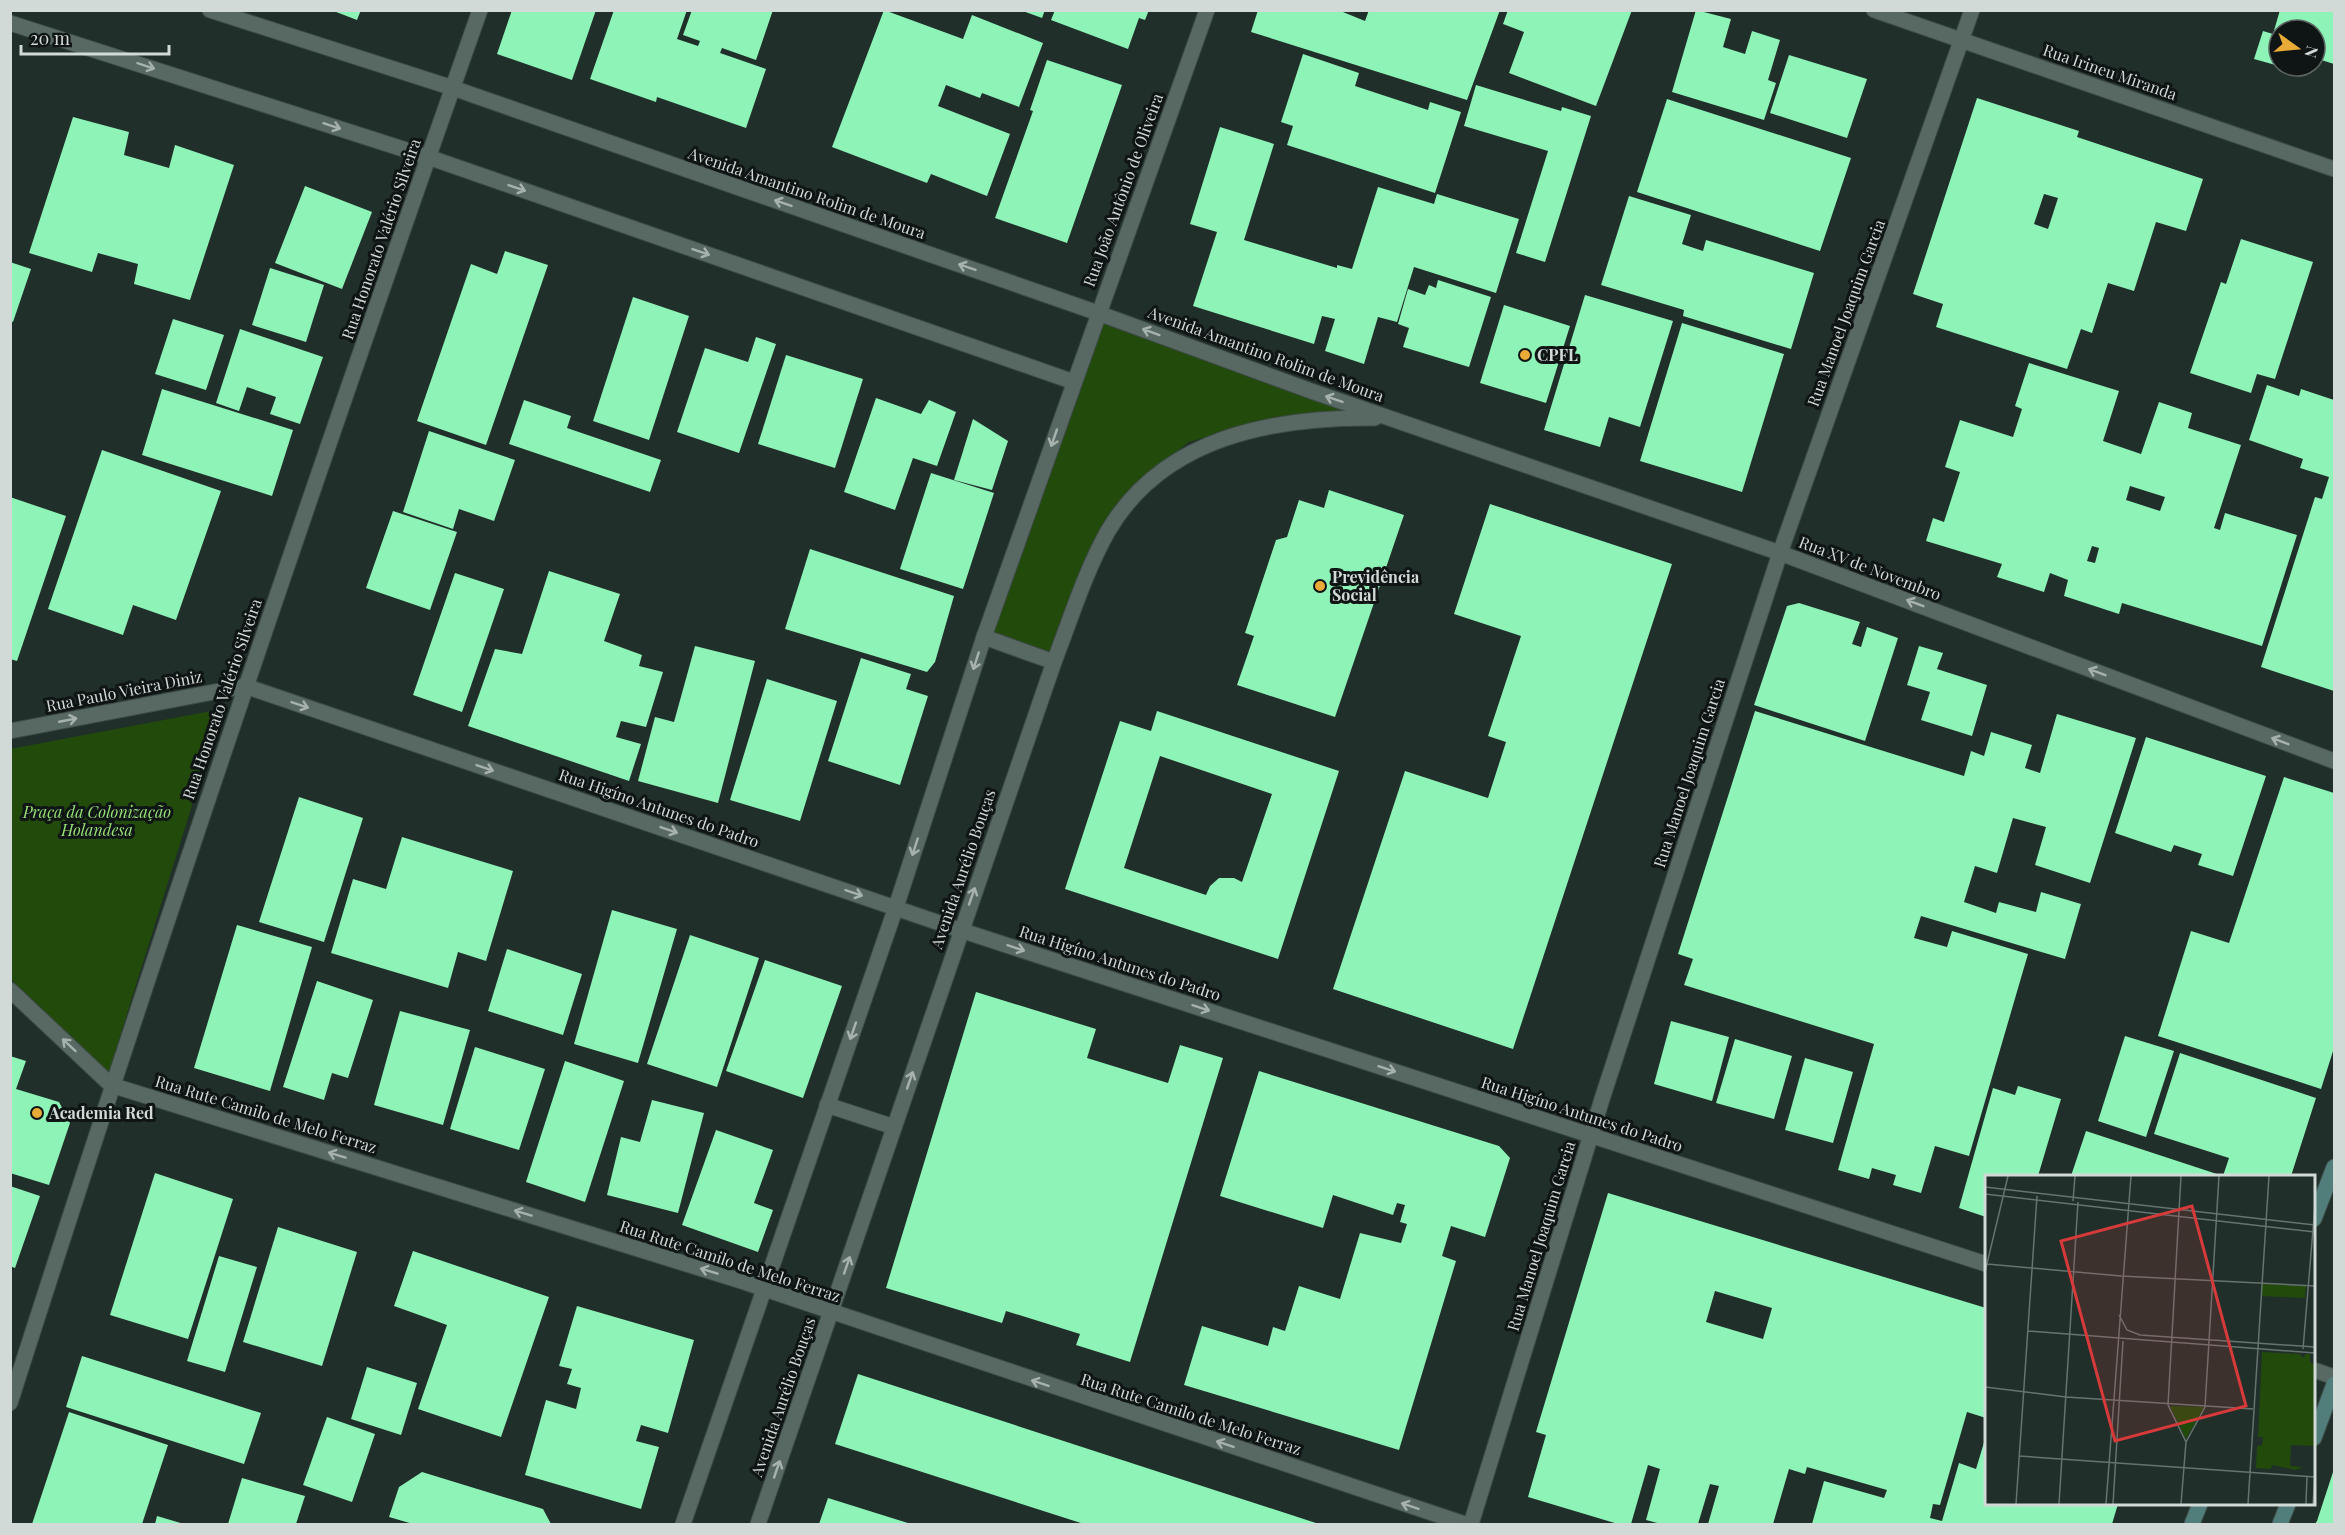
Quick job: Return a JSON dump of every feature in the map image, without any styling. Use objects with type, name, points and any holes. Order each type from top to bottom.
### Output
[{"type":"main road","points":[[2315,1214],[2334,1167]]},
{"type":"main road","points":[[2315,1433],[2334,1384]]},
{"type":"main road","points":[[2192,1524],[2199,1505]]},
{"type":"main road","points":[[2280,1524],[2287,1505]]},
{"type":"street","name":"Avenida Amantino Rolim de Moura","points":[[210,10],[453,88],[1098,313],[1390,418]]},
{"type":"street","name":"Rua Honorato Valério Silveira","points":[[10,1403],[111,1085],[245,686],[480,10]]},
{"type":"street","name":"Rua João Antônio de Oliveira","points":[[1074,382],[1207,10]]},
{"type":"street","name":"Rua Irineu Miranda","points":[[1874,10],[2334,169]]},
{"type":"street","name":"Rua Manoel Joaquim Garcia","points":[[1471,1524],[1591,1136],[1780,553],[1972,10]]},
{"type":"street","points":[[10,23],[429,157],[1074,382],[984,638],[896,907],[683,1524]]},
{"type":"street","name":"Rua XV de Novembro","points":[[1390,418],[1780,553],[2334,762]]},
{"type":"street","name":"Avenida Aurélio Bouças","points":[[758,1524],[960,930],[1054,662],[1082,588],[1108,531],[1130,501],[1152,478],[1176,461],[1214,440],[1303,420],[1390,418]]},
{"type":"street","points":[[984,638],[1054,662]]},
{"type":"street","name":"Rua Paulo Vieira Diniz","points":[[10,731],[245,686]]},
{"type":"street","name":"Rua Higíno Antunes do Padro","points":[[245,686],[960,930],[1985,1264]]},
{"type":"street","name":"Rua Rute Camilo de Melo Ferraz","points":[[10,990],[111,1085],[765,1289],[1465,1524]]},
{"type":"street","points":[[827,1106],[894,1127]]},
{"type":"street","points":[[2315,1371],[2334,1377]]},
{"type":"green space","points":[[1104,322],[1349,410],[1275,417],[1189,442],[1139,481],[1051,653],[993,633]]},
{"type":"green space","name":"Praça da Colonização Holandesa","points":[[222,709],[108,1075],[11,979],[10,749]]},
{"type":"building","points":[[331,10],[361,10],[357,20]]},
{"type":"building","points":[[512,10],[596,10],[572,80],[497,54]]},
{"type":"building","points":[[614,10],[687,10],[677,39],[698,46],[700,41],[683,35],[692,10],[773,10],[756,60],[722,48],[720,53],[766,69],[746,128],[657,97],[656,102],[590,79]]},
{"type":"building","points":[[884,10],[963,39],[972,15],[1043,43],[1019,107],[982,93],[980,98],[946,85],[938,106],[1010,134],[987,196],[931,174],[927,183],[832,147]]},
{"type":"building","points":[[1020,10],[1045,10],[1042,18]]},
{"type":"building","points":[[1055,10],[1149,10],[1145,20],[1139,18],[1128,49],[1051,20]]},
{"type":"building","points":[[1258,10],[1338,10],[1365,21],[1369,10],[1500,10],[1467,100],[1251,32]]},
{"type":"building","points":[[1508,10],[1632,10],[1596,106],[1509,73],[1524,32],[1503,24]]},
{"type":"building","points":[[1696,10],[1731,19],[1723,47],[1745,54],[1752,31],[1780,40],[1768,80],[1776,83],[1764,120],[1672,92]]},
{"type":"building","points":[[2280,10],[2334,10],[2334,64],[2327,62],[2327,18],[2278,18]]},
{"type":"building","points":[[2263,31],[2267,32],[2267,63],[2254,59]]},
{"type":"building","points":[[1303,54],[1359,73],[1355,86],[1428,110],[1430,102],[1461,112],[1435,193],[1287,145],[1293,126],[1281,122]]},
{"type":"building","points":[[1789,55],[1867,79],[1847,138],[1770,113]]},
{"type":"building","points":[[1047,60],[1122,85],[1067,243],[995,218],[1033,111],[1030,110]]},
{"type":"building","points":[[1476,85],[1561,111],[1562,107],[1591,116],[1545,262],[1516,253],[1548,151],[1464,126]]},
{"type":"building","points":[[1977,98],[2079,131],[2077,137],[2203,179],[2186,231],[2156,222],[2134,291],[2108,283],[2092,333],[2081,329],[2067,369],[1936,327],[1943,304],[1913,294]],"holes":[[[2044,194],[2058,198],[2048,229],[2034,224]]]},
{"type":"building","points":[[1667,99],[1851,158],[1820,251],[1637,192]]},
{"type":"building","points":[[73,117],[129,132],[124,155],[169,168],[175,145],[234,165],[190,300],[134,284],[138,264],[98,253],[92,272],[29,253]]},
{"type":"building","points":[[1220,127],[1274,144],[1244,240],[1337,268],[1337,265],[1352,269],[1378,187],[1434,204],[1437,194],[1519,219],[1496,293],[1414,267],[1397,322],[1378,317],[1364,364],[1325,351],[1335,319],[1322,316],[1314,344],[1193,306],[1217,232],[1190,224]]},
{"type":"building","points":[[305,186],[372,212],[342,289],[275,263]]},
{"type":"building","points":[[1629,196],[1691,215],[1682,244],[1703,251],[1706,240],[1814,273],[1791,349],[1683,316],[1684,310],[1601,285]]},
{"type":"building","points":[[2241,239],[2313,262],[2275,379],[2257,374],[2251,393],[2190,373],[2221,282],[2226,284]]},
{"type":"building","points":[[505,251],[548,265],[486,445],[417,421],[471,264],[497,274]]},
{"type":"building","points":[[10,262],[31,269],[13,322],[10,321]]},
{"type":"building","points":[[270,268],[324,285],[306,342],[252,325]]},
{"type":"building","points":[[1438,280],[1491,297],[1469,367],[1403,347],[1409,328],[1398,324],[1408,289],[1425,295],[1429,285],[1436,288]]},
{"type":"building","points":[[1585,295],[1673,321],[1640,427],[1609,417],[1600,447],[1544,430]]},
{"type":"building","points":[[633,297],[689,316],[649,440],[593,421]]},
{"type":"building","name":"CPFL","points":[[1504,305],[1570,326],[1546,403],[1480,383]]},
{"type":"building","points":[[173,319],[224,335],[206,390],[155,374]]},
{"type":"building","points":[[1682,323],[1784,354],[1742,492],[1640,461]]},
{"type":"building","points":[[240,329],[323,357],[300,424],[270,414],[276,397],[247,387],[239,411],[216,403]]},
{"type":"building","points":[[756,337],[776,344],[739,453],[677,432],[705,348],[748,362]]},
{"type":"building","points":[[786,355],[863,379],[835,468],[758,444]]},
{"type":"building","points":[[2029,363],[2119,391],[2103,441],[2141,454],[2159,402],[2192,413],[2188,428],[2241,445],[2214,528],[2220,530],[2225,513],[2297,535],[2262,646],[2122,603],[2119,614],[2064,596],[2068,580],[2050,573],[2044,592],[1997,577],[2002,564],[1926,541],[1933,518],[1944,522],[1960,472],[1945,467],[1960,420],[2013,437],[2022,409],[2015,406]],"holes":[[[2130,486],[2165,497],[2160,511],[2126,500]],[[2092,546],[2099,548],[2095,563],[2087,561]]]},
{"type":"building","points":[[2267,385],[2299,396],[2301,389],[2334,400],[2334,691],[2261,667],[2315,497],[2322,499],[2329,477],[2300,468],[2303,459],[2249,440]]},
{"type":"building","points":[[162,389],[293,430],[272,496],[142,455]]},
{"type":"building","points":[[876,398],[921,414],[929,400],[956,412],[937,466],[913,458],[895,510],[844,492]]},
{"type":"building","points":[[524,400],[571,416],[567,428],[661,460],[650,492],[509,444]]},
{"type":"building","points":[[973,419],[1008,441],[992,490],[954,480]]},
{"type":"building","points":[[429,431],[515,460],[494,521],[459,509],[453,529],[403,512]]},
{"type":"building","points":[[102,450],[221,491],[176,620],[133,605],[123,635],[48,609]]},
{"type":"building","points":[[931,473],[994,493],[963,589],[900,569]]},
{"type":"building","name":"Previdência Social","points":[[1329,490],[1404,515],[1335,717],[1237,685],[1254,636],[1245,633],[1276,540],[1287,537],[1299,500],[1324,508]]},
{"type":"building","points":[[10,497],[66,516],[17,661],[10,659]]},
{"type":"building","points":[[1490,504],[1672,564],[1513,1049],[1333,989],[1405,771],[1488,798],[1506,742],[1488,736],[1521,636],[1454,614]]},
{"type":"building","points":[[393,511],[457,532],[430,610],[366,588]]},
{"type":"building","points":[[810,549],[954,596],[935,662],[927,672],[785,629]]},
{"type":"building","points":[[549,571],[620,594],[604,641],[642,655],[639,666],[663,672],[646,727],[621,721],[616,737],[641,744],[629,781],[468,726],[495,649],[522,654]]},
{"type":"building","points":[[455,573],[504,589],[462,712],[413,695]]},
{"type":"building","points":[[1799,603],[1860,622],[1852,644],[1861,647],[1867,627],[1898,638],[1865,741],[1754,705],[1787,606]]},
{"type":"building","points":[[695,646],[755,661],[718,803],[638,781],[655,717],[674,722]]},
{"type":"building","points":[[1919,646],[1943,653],[1937,669],[1987,685],[1972,736],[1921,720],[1930,692],[1907,685]]},
{"type":"building","points":[[861,658],[911,674],[906,689],[928,696],[900,785],[828,761]]},
{"type":"building","points":[[767,679],[837,701],[800,821],[730,800]]},
{"type":"building","points":[[1157,711],[1339,771],[1278,959],[1065,889],[1120,721],[1151,731]],"holes":[[[1160,756],[1272,794],[1242,882],[1234,878],[1219,878],[1210,886],[1206,895],[1124,868]]]},
{"type":"building","points":[[1755,711],[1964,776],[1971,751],[1984,756],[1991,732],[2032,745],[2025,768],[2040,773],[2057,714],[2136,738],[2090,883],[2035,865],[2046,827],[2013,818],[1997,873],[1975,866],[1964,902],[1996,913],[1999,902],[2036,912],[2041,892],[2081,904],[2065,959],[1921,916],[1914,938],[1947,947],[1952,931],[2028,954],[1969,1156],[1935,1146],[1921,1193],[1893,1185],[1896,1175],[1872,1168],[1869,1179],[1838,1170],[1874,1044],[1684,985],[1693,959],[1678,954]]},
{"type":"building","points":[[2146,737],[2266,776],[2233,876],[2198,865],[2202,854],[2174,845],[2171,852],[2115,833]]},
{"type":"building","points":[[2284,777],[2334,793],[2334,1048],[2321,1089],[2158,1036],[2191,931],[2229,943]]},
{"type":"building","points":[[299,797],[363,818],[324,942],[259,922]]},
{"type":"building","points":[[402,837],[513,871],[486,961],[458,952],[448,988],[331,953],[353,879],[386,889]]},
{"type":"building","points":[[612,910],[677,929],[638,1063],[574,1044]]},
{"type":"building","points":[[237,925],[312,947],[270,1091],[194,1068]]},
{"type":"building","points":[[690,935],[759,958],[717,1087],[647,1064]]},
{"type":"building","points":[[507,949],[582,974],[563,1035],[488,1011]]},
{"type":"building","points":[[765,960],[842,986],[803,1098],[726,1071]]},
{"type":"building","points":[[317,981],[373,1000],[348,1078],[332,1073],[324,1100],[283,1087]]},
{"type":"building","points":[[976,992],[1096,1029],[1087,1058],[1168,1083],[1180,1045],[1223,1058],[1130,1362],[1076,1345],[1080,1334],[1006,1311],[1002,1323],[886,1288]]},
{"type":"building","points":[[400,1011],[470,1030],[443,1125],[374,1105]]},
{"type":"building","points":[[1671,1021],[1729,1037],[1712,1101],[1654,1084]]},
{"type":"building","points":[[2125,1036],[2174,1051],[2146,1137],[2098,1121]]},
{"type":"building","points":[[1735,1039],[1792,1056],[1774,1119],[1716,1103]]},
{"type":"building","points":[[475,1047],[545,1069],[519,1150],[450,1129]]},
{"type":"building","points":[[2180,1053],[2316,1098],[2291,1175],[2223,1175],[2229,1158],[2154,1134]]},
{"type":"building","name":"Academia Red","points":[[10,1056],[26,1061],[16,1089],[59,1102],[70,1123],[49,1185],[10,1173]]},
{"type":"building","points":[[1805,1058],[1853,1072],[1833,1143],[1785,1130]]},
{"type":"building","points":[[565,1061],[624,1081],[585,1202],[526,1182]]},
{"type":"building","points":[[1259,1071],[1499,1146],[1510,1158],[1485,1237],[1451,1226],[1442,1256],[1456,1261],[1399,1450],[1184,1385],[1202,1326],[1268,1346],[1273,1327],[1285,1331],[1299,1286],[1340,1299],[1360,1233],[1401,1243],[1407,1224],[1400,1222],[1405,1205],[1397,1203],[1393,1215],[1333,1195],[1323,1228],[1220,1196]]},
{"type":"building","points":[[2018,1086],[2061,1099],[2038,1175],[1985,1175],[1985,1217],[1959,1208],[1993,1088],[2015,1095]]},
{"type":"building","points":[[652,1100],[704,1113],[678,1213],[607,1195],[621,1137],[640,1142]]},
{"type":"building","points":[[716,1130],[773,1150],[754,1203],[773,1210],[758,1252],[682,1225]]},
{"type":"building","points":[[2086,1131],[2220,1175],[2071,1175]]},
{"type":"building","points":[[155,1173],[233,1199],[188,1339],[110,1315]]},
{"type":"building","points":[[10,1186],[40,1196],[15,1268],[10,1266]]},
{"type":"building","points":[[1608,1193],[1985,1308],[1985,1418],[1967,1412],[1940,1505],[1933,1504],[1930,1518],[1942,1521],[1959,1463],[1976,1469],[1985,1439],[1985,1505],[2118,1505],[2112,1524],[1812,1524],[1824,1481],[1884,1498],[1887,1490],[1807,1467],[1805,1474],[1789,1469],[1773,1524],[1708,1524],[1719,1486],[1710,1484],[1698,1524],[1661,1524],[1646,1520],[1660,1469],[1648,1465],[1631,1524],[1618,1524],[1528,1497],[1546,1435],[1536,1432]],"holes":[[[1715,1291],[1772,1308],[1763,1339],[1706,1322]]]},
{"type":"building","points":[[278,1227],[357,1252],[322,1366],[243,1342]]},
{"type":"building","points":[[413,1251],[549,1297],[501,1437],[418,1409],[447,1325],[394,1306]]},
{"type":"building","points":[[219,1256],[257,1267],[225,1372],[187,1361]]},
{"type":"building","points":[[577,1306],[694,1340],[668,1433],[641,1425],[636,1441],[659,1447],[641,1509],[525,1475],[546,1400],[576,1409],[581,1388],[567,1384],[572,1369],[559,1366]]},
{"type":"building","points":[[82,1356],[261,1413],[244,1464],[66,1407]]},
{"type":"building","points":[[367,1367],[417,1383],[401,1435],[351,1419]]},
{"type":"building","points":[[858,1374],[1319,1524],[1084,1524],[835,1444]]},
{"type":"building","points":[[69,1412],[168,1445],[142,1524],[32,1524]]},
{"type":"building","points":[[327,1417],[375,1434],[352,1502],[303,1485]]},
{"type":"building","points":[[2334,1469],[2334,1524],[2315,1524],[2317,1521]]},
{"type":"building","points":[[422,1472],[543,1509],[551,1524],[413,1524],[389,1517],[399,1487]]},
{"type":"building","points":[[242,1478],[305,1496],[296,1524],[228,1524]]},
{"type":"building","points":[[828,1498],[911,1524],[819,1524]]},
{"type":"building","points":[[157,1516],[184,1524],[155,1524]]},
{"type":"place","name":"CPFL","points":[[1525,355]]},
{"type":"place","name":"Previdência Social","points":[[1320,586]]},
{"type":"place","name":"Academia Red","points":[[37,1113]]}]
